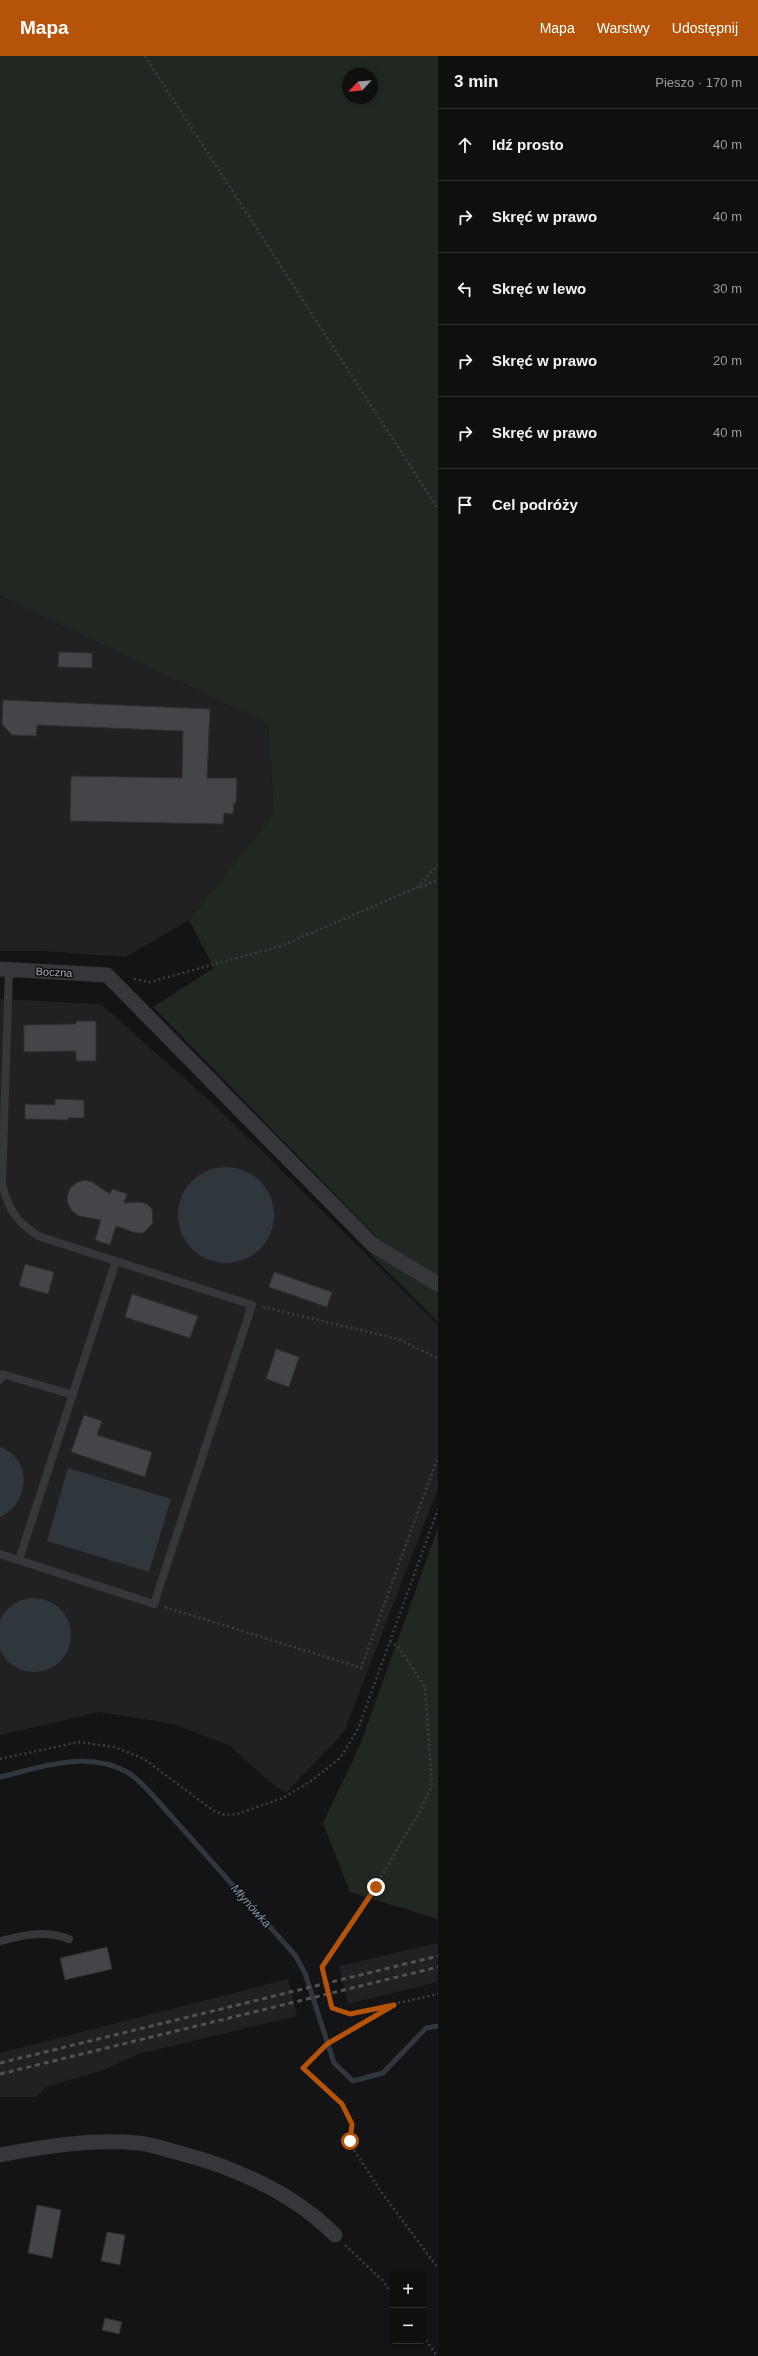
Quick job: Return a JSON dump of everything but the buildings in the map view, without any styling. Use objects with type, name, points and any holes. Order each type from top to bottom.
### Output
[{"type":"street","name":"Boczna","points":[[4,970],[107,975]]},
{"type":"street","points":[[107,975],[373,1245],[438,1284]]},
{"type":"street","points":[[0,2155],[40,2147],[92,2141],[146,2144],[207,2160],[259,2181],[310,2213],[335,2235]]},
{"type":"lane","points":[[0,1554],[154,1604],[252,1305],[38,1236],[20,1224],[8,1206],[2,1184],[4,970]]},
{"type":"lane","points":[[19,1560],[116,1261]]},
{"type":"lane","points":[[0,1380],[2,1374],[72,1395]]},
{"type":"lane","points":[[0,1941],[31,1933],[58,1934],[69,1939]]},
{"type":"path","points":[[145,56],[438,509]]},
{"type":"path","points":[[418,887],[438,865]]},
{"type":"path","points":[[107,975],[150,982],[281,946],[418,887],[438,880]]},
{"type":"path","points":[[252,1305],[398,1339],[438,1358]]},
{"type":"path","points":[[154,1604],[361,1668],[438,1457]]},
{"type":"path","points":[[0,1759],[79,1742],[115,1748],[144,1759],[214,1811],[224,1815],[237,1814],[283,1798],[311,1781],[340,1758],[358,1728],[438,1509]]},
{"type":"path","points":[[390,1640],[400,1649],[424,1687],[432,1784],[421,1809],[376,1887],[322,1967],[332,2008],[350,2014],[438,1994]]},
{"type":"path","points":[[394,2005],[327,2044],[303,2068],[342,2104],[352,2124],[350,2144],[382,2193],[438,2268]]},
{"type":"path","points":[[335,2235],[382,2280],[390,2291]]},
{"type":"path","points":[[426,2340],[437,2356]]},
{"type":"shaded area","points":[[0,56],[438,56],[438,1322],[371,1255],[377,1237],[153,1007],[214,968],[189,920],[274,814],[268,724],[0,596]]},
{"type":"shaded area","points":[[0,596],[268,724],[274,814],[189,920],[126,957],[44,951],[0,951]]},
{"type":"shaded area","points":[[0,999],[101,1004],[223,1113],[438,1325],[438,1488],[344,1732],[286,1793],[270,1782],[230,1746],[174,1724],[99,1712],[0,1735]]},
{"type":"shaded area","points":[[226,1167],[245,1170],[260,1181],[271,1196],[274,1215],[271,1234],[260,1249],[245,1260],[226,1263],[207,1260],[192,1249],[181,1234],[178,1215],[181,1196],[192,1181],[207,1170]]},
{"type":"shaded area","points":[[0,1447],[11,1453],[18,1461],[23,1471],[24,1482],[22,1492],[17,1502],[10,1511],[0,1517]]},
{"type":"shaded area","points":[[68,1468],[171,1499],[149,1572],[47,1541]]},
{"type":"shaded area","points":[[438,1528],[438,1919],[350,1892],[323,1823],[360,1745]]},
{"type":"shaded area","points":[[34,1598],[55,1604],[65,1614],[71,1635],[65,1656],[55,1666],[34,1672],[13,1666],[3,1656],[-3,1635],[3,1614],[13,1604]]},
{"type":"shaded area","points":[[438,1943],[438,1982],[348,2004],[339,1966]]},
{"type":"shaded area","points":[[288,1979],[297,2016],[139,2054],[101,2071],[48,2086],[35,2097],[0,2097],[0,2053]]},
{"type":"waterway","name":"Młynówka","points":[[0,1777],[48,1765],[80,1761],[112,1765],[127,1772],[135,1778],[148,1790],[295,1955],[305,1973],[334,2063],[353,2081],[383,2073],[426,2028],[438,2026]]},
{"type":"railway","points":[[0,2063],[438,1956]]},
{"type":"railway","points":[[0,2074],[438,1967]]},
{"type":"route","points":[[350,2141],[352,2124],[349,2115],[342,2104],[303,2068],[327,2044],[394,2005],[350,2014],[332,2008],[322,1967],[376,1887]]}]
